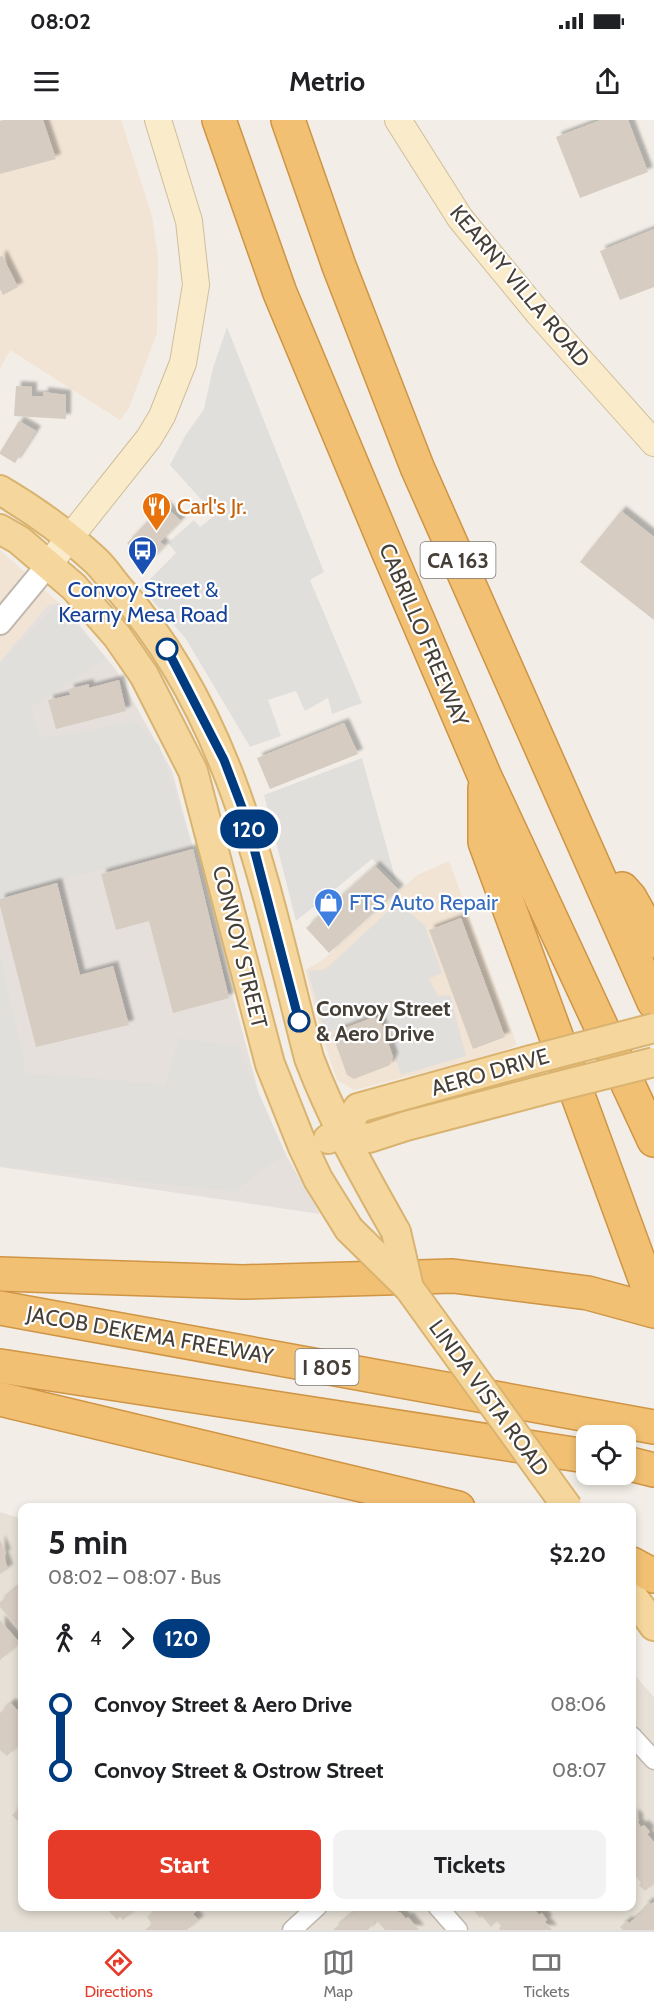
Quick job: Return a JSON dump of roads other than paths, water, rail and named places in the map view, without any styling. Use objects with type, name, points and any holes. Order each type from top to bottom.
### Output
[{"type":"highway","name":"CABRILLO FREEWAY","points":[[219,120],[280,293],[485,777],[654,1140]]},
{"type":"highway","name":"CA 163","points":[[288,120],[339,266],[417,467],[654,1002]]},
{"type":"highway","points":[[485,777],[485,842],[654,1303]]},
{"type":"highway","points":[[587,850],[630,898],[654,941]]},
{"type":"highway","points":[[0,1274],[243,1282],[453,1276],[588,1293],[654,1311]]},
{"type":"highway","name":"JACOB DEKEMA FREEWAY","points":[[0,1308],[654,1427]]},
{"type":"highway","name":"I 805","points":[[0,1366],[576,1454]]},
{"type":"highway","points":[[0,1399],[437,1503]]},
{"type":"highway","points":[[636,1466],[654,1470]]},
{"type":"highway","points":[[636,1566],[654,1576]]},
{"type":"main road","points":[[48,565],[149,438],[162,416],[183,363],[196,285],[195,274],[189,221],[158,120]]},
{"type":"main road","name":"KEARNY VILLA ROAD","points":[[398,120],[460,218],[539,314],[654,443]]},
{"type":"main road","name":"CONVOY STREET","points":[[0,490],[39,514],[96,561],[143,615],[171,656],[224,760],[248,825],[309,1058],[324,1099],[341,1135]]},
{"type":"main road","name":"CONVOY STREET","points":[[0,529],[19,540],[74,586],[117,636],[144,675],[193,771],[270,1064],[303,1147]]},
{"type":"main road","name":"AERO DRIVE","points":[[341,1135],[358,1108],[654,1028]]},
{"type":"main road","name":"AERO DRIVE","points":[[303,1147],[341,1135],[369,1138],[406,1126],[654,1062]]},
{"type":"main road","name":"LINDA VISTA ROAD","points":[[341,1135],[396,1232],[409,1288]]},
{"type":"main road","name":"LINDA VISTA ROAD","points":[[303,1147],[318,1179],[349,1229],[409,1288],[564,1503]]},
{"type":"main road","points":[[636,1601],[654,1626]]},
{"type":"street","points":[[0,622],[48,565]]},
{"type":"street","points":[[636,1740],[654,1760]]},
{"type":"street","points":[[292,1930],[313,1911]]},
{"type":"street","points":[[441,1911],[458,1930]]},
{"type":"place","name":"Carl's Jr.","points":[[156,532]]},
{"type":"place","name":"Convoy Street & Kearny Mesa Road","points":[[143,576]]},
{"type":"place","name":"FTS Auto Repair","points":[[328,928]]},
{"type":"place","name":"Convoy Street & Aero Drive","points":[[299,1021]]}]
